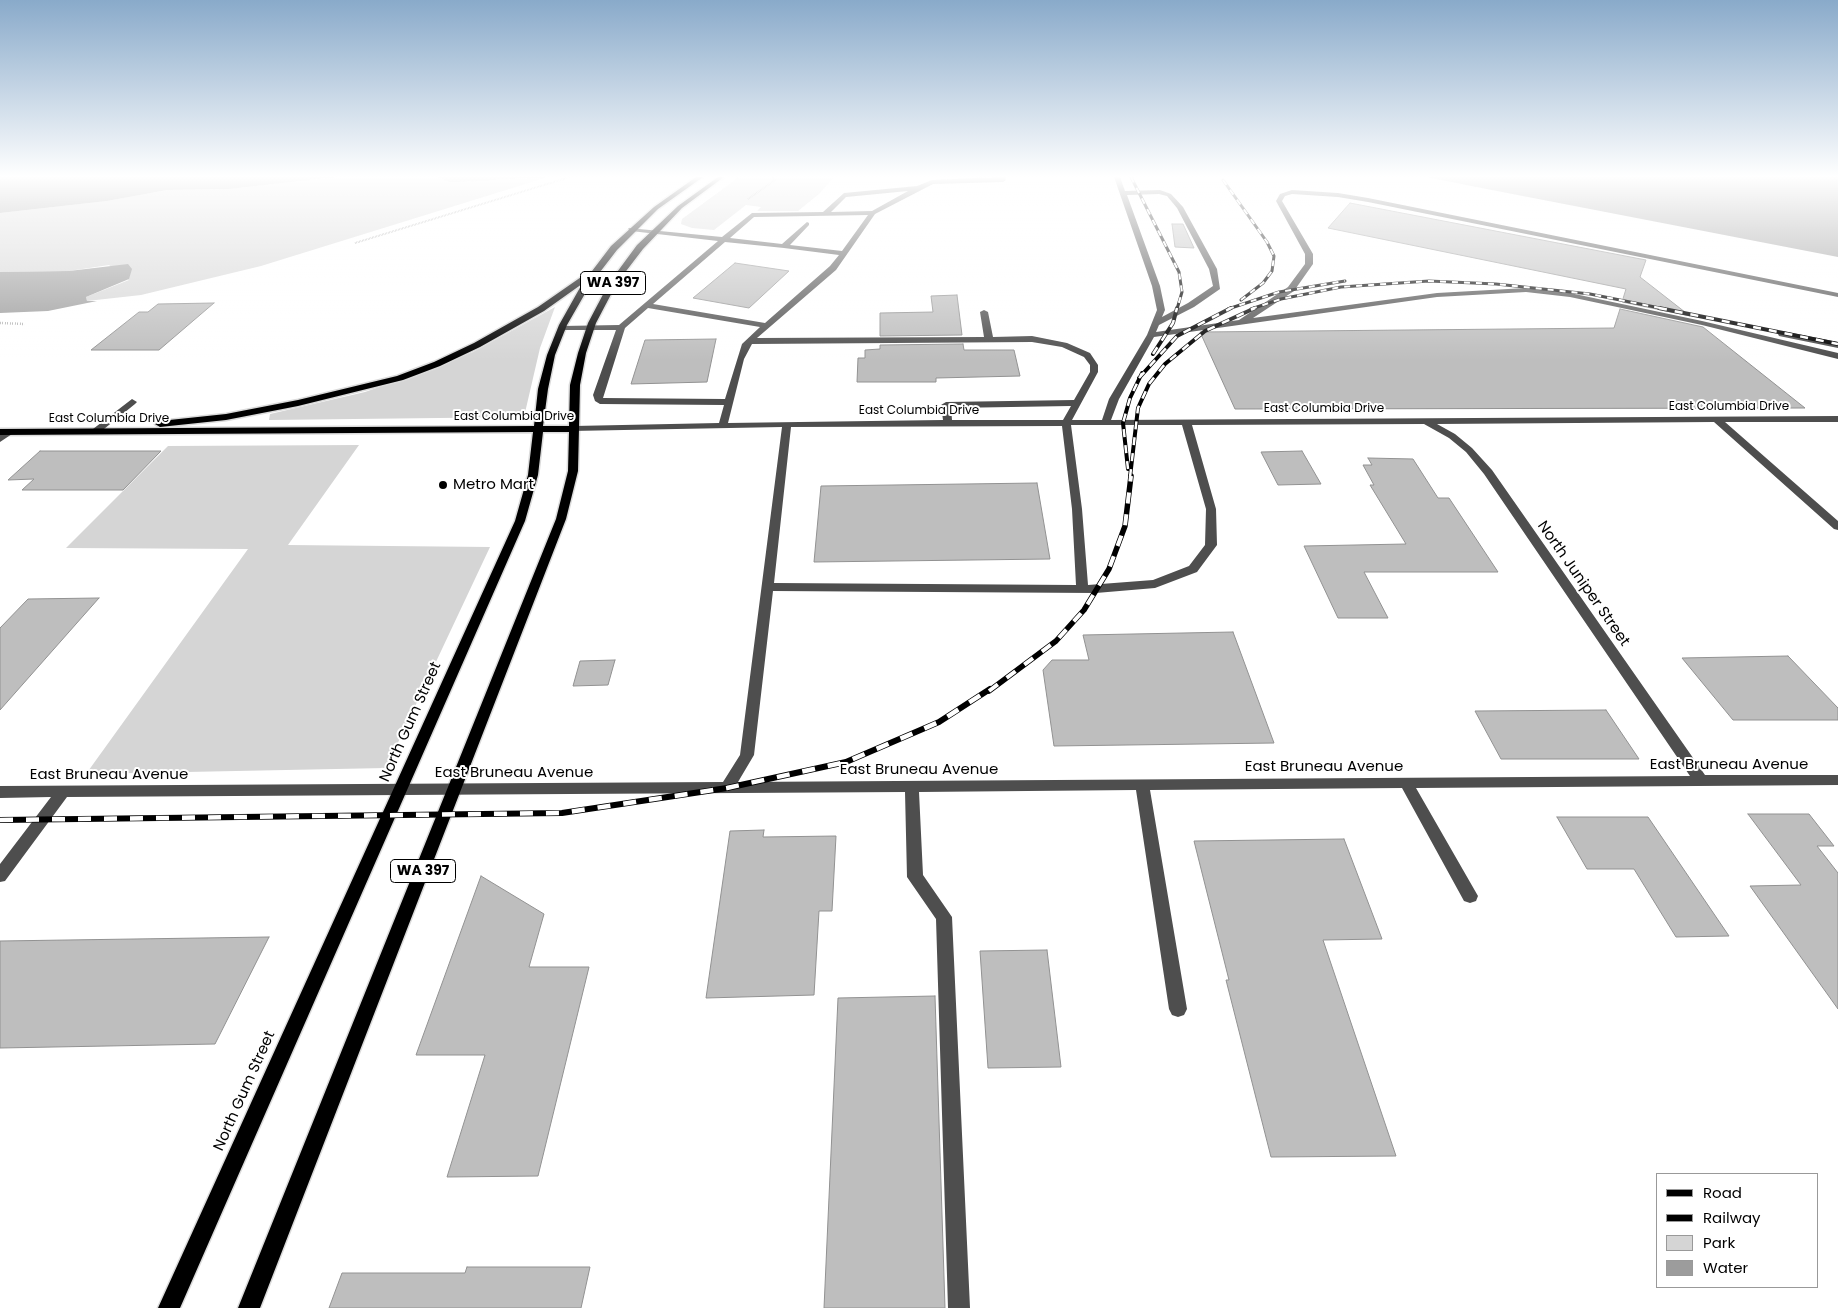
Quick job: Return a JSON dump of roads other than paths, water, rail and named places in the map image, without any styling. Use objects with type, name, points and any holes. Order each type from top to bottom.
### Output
[{"type":"main road","name":"North Gum Street","points":[[169,1308],[520,521],[533,474],[547,372],[562,328],[594,272],[624,238]]},
{"type":"main road","name":"WA 397","points":[[249,1308],[561,519],[573,471],[575,385],[590,328],[613,283],[649,238]]},
{"type":"main road","points":[[96,431],[226,416],[347,392],[400,378],[437,364],[520,322],[566,293],[594,272]]},
{"type":"main road","name":"East Columbia Drive","points":[[4,432],[574,429]]},
{"type":"street","points":[[717,238],[844,253]]},
{"type":"street","points":[[784,246],[792,238]]},
{"type":"street","points":[[723,424],[742,352],[749,341],[824,277],[855,238]]},
{"type":"street","points":[[1105,422],[1125,378],[1157,323],[1161,310],[1160,300],[1139,238]]},
{"type":"street","points":[[1157,323],[1191,305],[1217,287],[1213,269],[1197,238]]},
{"type":"street","points":[[1242,322],[1291,289],[1309,264],[1309,254],[1300,238]]},
{"type":"street","points":[[1556,238],[1838,295]]},
{"type":"street","points":[[726,239],[621,327],[598,399],[603,402],[729,402]]},
{"type":"street","points":[[1151,335],[1437,295],[1526,290],[1599,297],[1838,345]]},
{"type":"street","points":[[1526,290],[1570,296],[1702,323],[1838,356]]},
{"type":"street","points":[[647,305],[766,326]]},
{"type":"street","points":[[984,312],[989,339]]},
{"type":"street","points":[[562,328],[621,327]]},
{"type":"street","points":[[749,341],[989,339],[1049,342],[1087,355],[1094,365],[1094,372],[1066,423],[1077,509],[1082,589]]},
{"type":"street","points":[[96,431],[132,402]]},
{"type":"street","points":[[948,423],[946,405],[1076,403]]},
{"type":"street","name":"East Columbia Drive","points":[[574,429],[723,424],[1838,419]]},
{"type":"street","points":[[1717,420],[1838,527]]},
{"type":"street","name":"North Juniper Street","points":[[1425,421],[1452,436],[1469,450],[1488,472],[1700,781]]},
{"type":"street","points":[[767,587],[1082,589],[1155,584],[1193,569],[1211,545],[1211,509],[1186,422]]},
{"type":"street","points":[[727,788],[747,755],[787,424]]},
{"type":"street","points":[[0,439],[4,432]]},
{"type":"street","name":"East Bruneau Avenue","points":[[0,792],[1838,780]]},
{"type":"street","points":[[1406,783],[1470,896]]},
{"type":"street","points":[[1142,785],[1178,1009]]},
{"type":"street","points":[[912,786],[915,877],[944,917],[959,1308]]},
{"type":"street","points":[[0,876],[63,792]]},
{"type":"water","points":[[1740,238],[1838,238],[1838,257]]},
{"type":"water","points":[[128,264],[132,269],[129,279],[86,297],[87,301],[97,301],[48,311],[0,313],[0,272],[69,271]]},
{"type":"railway","points":[[1162,238],[1179,272],[1182,292],[1177,309]]},
{"type":"railway","points":[[1241,300],[1263,283],[1272,271],[1274,256],[1264,238]]},
{"type":"railway","points":[[1231,308],[1279,292],[1345,281]]},
{"type":"railway","points":[[1251,309],[1281,299],[1341,287],[1429,281],[1496,284],[1590,294],[1665,309]]},
{"type":"railway","points":[[1153,354],[1173,323],[1177,308]]},
{"type":"railway","points":[[1140,377],[1177,336],[1231,308]]},
{"type":"railway","points":[[1130,477],[1138,408],[1149,384],[1165,364],[1205,331],[1255,308]]},
{"type":"railway","points":[[1659,308],[1838,344]]},
{"type":"railway","points":[[1128,469],[1123,423],[1130,398],[1140,377]]},
{"type":"railway","points":[[989,691],[1056,641],[1084,610],[1109,569],[1125,526],[1131,476]]},
{"type":"railway","points":[[0,820],[562,813],[727,788],[846,762],[939,722],[990,689]]},
{"type":"place","name":"Metro Mart","points":[[443,485]]}]
